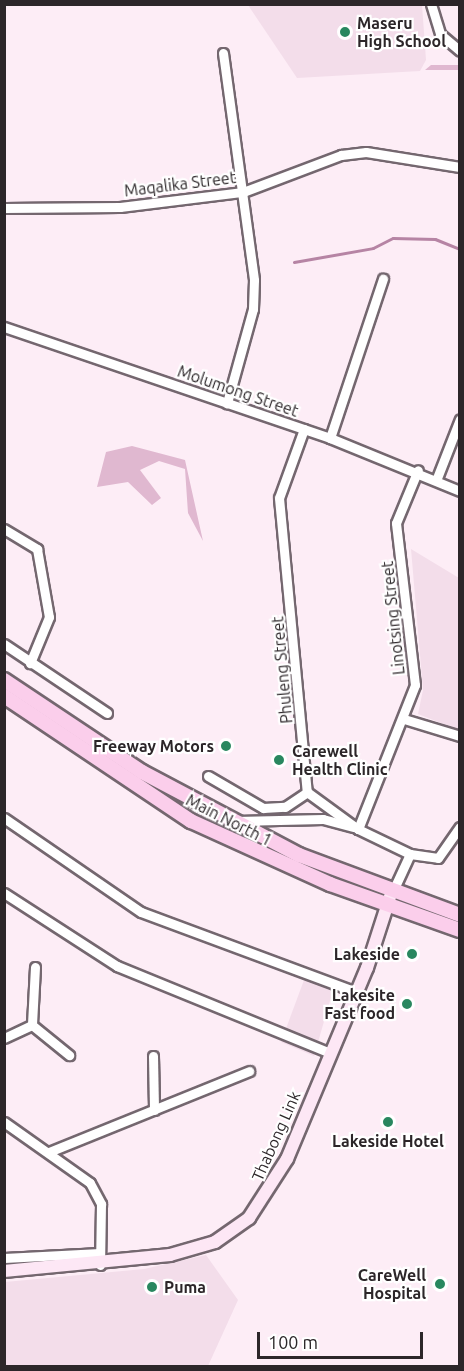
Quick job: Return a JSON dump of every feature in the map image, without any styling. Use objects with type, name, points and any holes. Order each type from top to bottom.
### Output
[{"type":"main road","name":"Main North 1","points":[[4,680],[142,772],[299,855],[392,893],[459,915]]},
{"type":"main road","name":"Main North 1","points":[[4,696],[191,821],[387,908],[459,930]]},
{"type":"main road","name":"Thabong Link","points":[[4,1272],[200,1247],[249,1218],[287,1159],[356,992],[392,893]]},
{"type":"street","points":[[431,4],[440,34],[459,51]]},
{"type":"street","points":[[224,53],[243,192],[253,309],[227,403]]},
{"type":"street","name":"Maqalika Street","points":[[4,208],[120,207],[243,192],[341,155],[400,155],[459,166]]},
{"type":"street","points":[[330,438],[383,279]]},
{"type":"street","name":"Molumong Street","points":[[4,327],[330,438],[418,470],[459,491]]},
{"type":"street","points":[[437,478],[459,419]]},
{"type":"street","name":"Phuleng Street","points":[[304,429],[279,498],[307,792]]},
{"type":"street","name":"Linotsing Street","points":[[358,829],[404,719],[415,685],[396,513],[418,470]]},
{"type":"street","points":[[4,529],[37,549],[49,617],[30,663]]},
{"type":"street","points":[[4,644],[107,713]]},
{"type":"street","points":[[404,719],[459,736]]},
{"type":"street","points":[[208,776],[263,808],[285,807],[307,792],[358,829],[410,855],[438,858],[459,827]]},
{"type":"street","points":[[4,818],[141,912],[356,992]]},
{"type":"street","points":[[234,821],[323,819],[358,829]]},
{"type":"street","points":[[392,893],[410,855]]},
{"type":"street","points":[[4,893],[117,966],[330,1053]]},
{"type":"street","points":[[32,1025],[35,967]]},
{"type":"street","points":[[4,1038],[32,1025]]},
{"type":"street","points":[[32,1025],[69,1055]]},
{"type":"street","points":[[153,1056],[154,1110]]},
{"type":"street","points":[[49,1152],[249,1071]]},
{"type":"street","points":[[4,1122],[90,1183],[101,1204],[100,1259],[4,1258]]},
{"type":"shaded area","name":"Maseru High School","points":[[248,5],[422,5],[426,60],[420,71],[297,78]]},
{"type":"shaded area","points":[[431,65],[459,65],[459,70],[425,70]]},
{"type":"shaded area","points":[[132,446],[185,460],[203,541],[188,513],[185,469],[159,461],[140,470],[161,498],[152,505],[128,482],[97,487],[106,452]]},
{"type":"shaded area","points":[[411,549],[459,578],[459,730],[418,714],[423,690]]},
{"type":"shaded area","points":[[307,972],[336,980],[314,1056],[281,1042]]},
{"type":"shaded area","points":[[206,1255],[238,1300],[208,1366],[5,1366],[5,1282],[144,1269]]},
{"type":"waterway","points":[[294,262],[373,248],[393,238],[435,239],[460,249]]},
{"type":"place","name":"Maseru High School","points":[[345,32]]},
{"type":"place","name":"Freeway Motors","points":[[226,746]]},
{"type":"place","name":"Carewell Health Clinic","points":[[279,760]]},
{"type":"place","name":"Lakeside","points":[[412,954]]},
{"type":"place","name":"Lakesite Fast food","points":[[407,1004]]},
{"type":"place","name":"Lakeside Hotel","points":[[388,1122]]},
{"type":"place","name":"CareWell Hospital","points":[[440,1284]]},
{"type":"place","name":"Puma","points":[[152,1287]]}]
